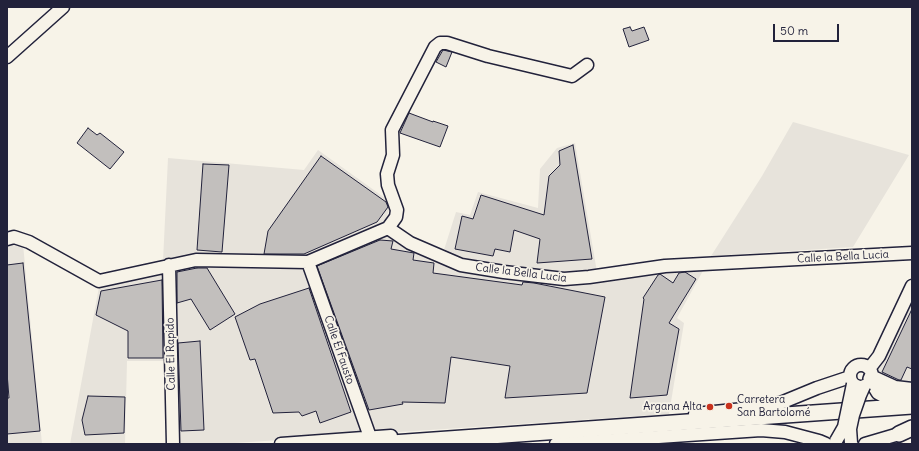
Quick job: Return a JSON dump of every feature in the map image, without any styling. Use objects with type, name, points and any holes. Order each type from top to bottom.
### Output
[{"type":"main road","points":[[863,378],[879,392],[888,397],[912,398]]},
{"type":"main road","points":[[374,441],[912,406]]},
{"type":"main road","points":[[448,444],[912,411]]},
{"type":"street","points":[[7,57],[63,7]]},
{"type":"street","points":[[7,238],[14,237],[29,242],[100,281],[196,260],[308,262],[388,228],[396,217],[397,210],[388,185],[388,174],[393,155],[392,130],[435,47],[440,43],[446,43],[488,56],[572,76],[587,65]]},
{"type":"street","name":"Calle la Bella Lucia","points":[[388,228],[410,243],[461,265],[564,279],[589,278],[665,266],[912,253]]},
{"type":"street","name":"Calle El Fausto","points":[[308,262],[374,441]]},
{"type":"street","name":"Calle El Rapido","points":[[169,265],[173,444]]},
{"type":"street","points":[[832,443],[844,427],[863,378],[880,356],[912,286]]},
{"type":"street","points":[[851,443],[850,429],[860,395],[863,378]]},
{"type":"street","points":[[280,444],[374,441],[667,417],[763,407],[783,402],[817,388],[863,378],[895,387],[912,389]]},
{"type":"street","points":[[556,444],[717,438],[761,430],[798,435],[832,443],[844,439],[851,443]]},
{"type":"street","points":[[864,444],[905,431]]},
{"type":"street","points":[[882,444],[905,431]]},
{"type":"street","points":[[798,435],[810,444]]},
{"type":"shaded area","points":[[793,122],[909,155],[853,247],[711,256],[762,176]]},
{"type":"shaded area","points":[[575,143],[598,278],[705,267],[677,318],[684,323],[669,414],[220,444],[169,444],[166,361],[127,361],[125,444],[70,444],[101,276],[163,261],[168,158],[304,170],[318,150],[392,203],[385,220],[410,236],[443,253],[456,212],[470,215],[478,192],[538,208],[540,169],[557,148]]},
{"type":"shaded area","points":[[23,244],[42,444],[7,444],[7,245]]},
{"type":"shaded area","points":[[912,292],[912,394],[883,388],[875,368]]},
{"type":"building","points":[[630,27],[632,31],[644,27],[649,40],[629,47],[623,29]]},
{"type":"building","points":[[443,50],[452,52],[446,67],[436,62]]},
{"type":"building","points":[[409,113],[448,126],[440,147],[400,133]]},
{"type":"building","points":[[88,128],[97,135],[100,133],[124,152],[110,169],[77,143]]},
{"type":"building","points":[[573,145],[592,259],[537,263],[540,239],[514,230],[510,252],[495,249],[493,256],[455,249],[462,216],[473,219],[481,195],[544,215],[549,176],[560,165],[559,151]]},
{"type":"building","points":[[321,156],[386,202],[388,207],[377,222],[304,254],[264,254],[268,231]]},
{"type":"building","points":[[203,164],[229,165],[222,252],[197,250]]},
{"type":"building","points":[[380,240],[393,241],[391,249],[414,253],[413,260],[434,263],[433,273],[522,285],[523,282],[534,283],[605,297],[587,393],[505,398],[510,366],[451,357],[445,403],[402,402],[403,404],[369,410],[317,266]]},
{"type":"building","points":[[23,263],[40,431],[7,434],[7,398],[9,398],[7,373],[7,265]]},
{"type":"building","points":[[197,268],[207,268],[235,314],[210,330],[191,299],[177,303],[177,272]]},
{"type":"building","points":[[685,272],[696,279],[669,323],[679,329],[667,395],[630,398],[643,298],[658,275],[660,274],[673,283],[679,273]]},
{"type":"building","points":[[162,280],[163,358],[128,358],[128,331],[96,315],[101,291]]},
{"type":"building","points":[[309,288],[351,412],[320,423],[316,411],[302,416],[299,412],[273,413],[255,359],[250,360],[235,317],[260,304]]},
{"type":"building","points":[[912,309],[912,369],[907,367],[901,380],[899,380],[882,372]]},
{"type":"building","points":[[200,341],[204,430],[181,431],[178,343]]},
{"type":"building","points":[[88,396],[125,397],[124,433],[85,435],[82,420]]},
{"type":"place","name":"Carretera San Bartolomé","points":[[729,406]]},
{"type":"place","name":"Argana Alta","points":[[710,407]]}]
